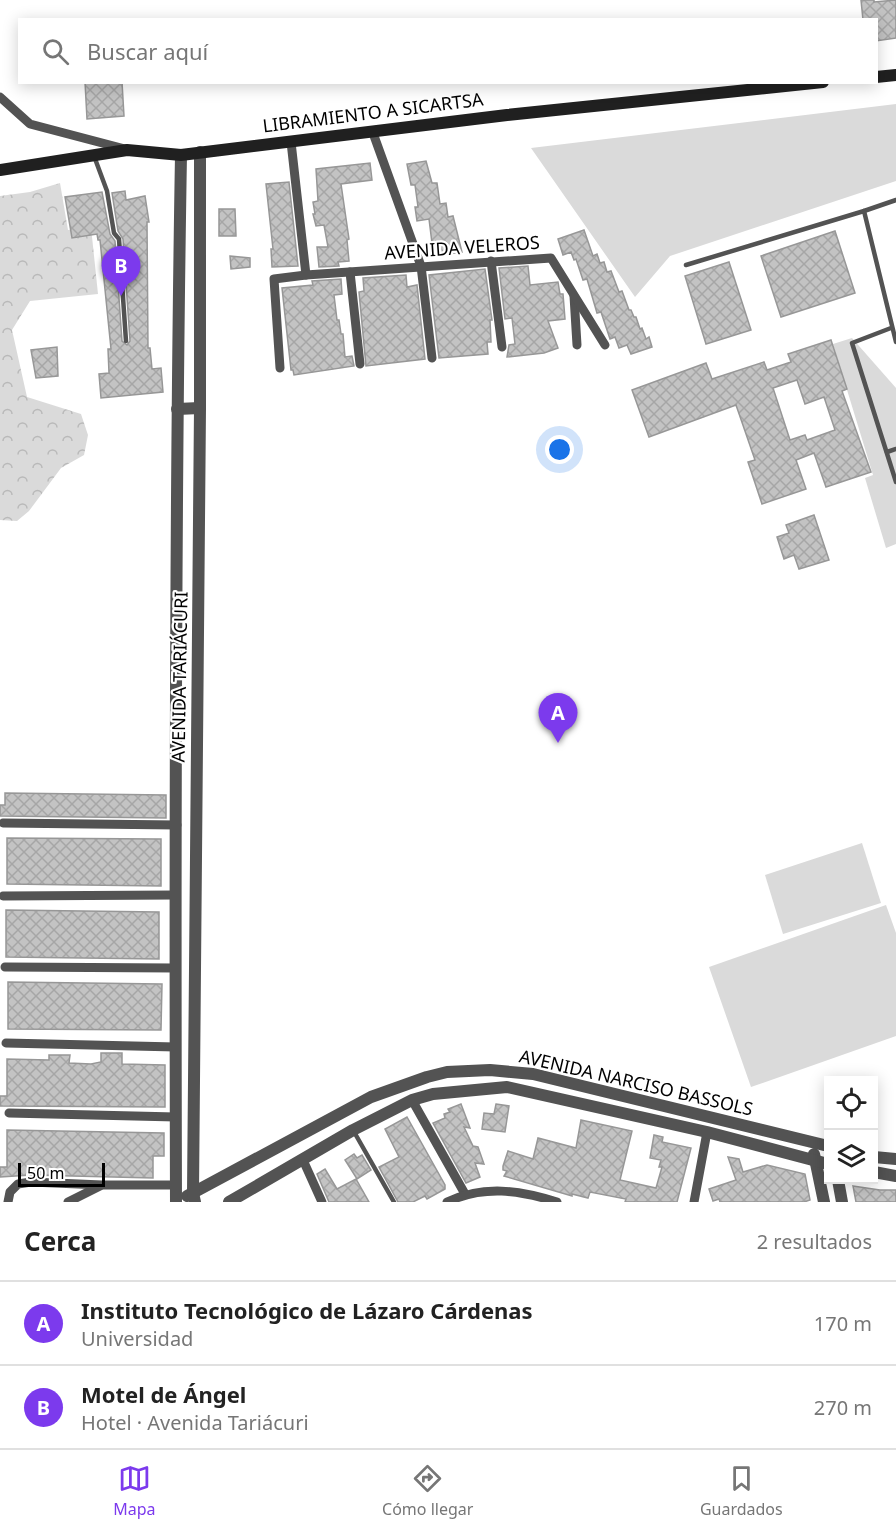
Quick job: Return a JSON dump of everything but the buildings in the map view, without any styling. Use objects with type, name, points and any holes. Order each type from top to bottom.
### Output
[{"type":"main road","points":[[878,77],[896,75]]},
{"type":"main road","name":"LIBRAMIENTO A SICARTSA","points":[[0,170],[127,150],[181,155],[518,114],[805,84]]},
{"type":"street","points":[[0,97],[30,124],[127,150]]},
{"type":"street","points":[[373,133],[421,266],[432,358]]},
{"type":"street","points":[[291,142],[306,275]]},
{"type":"street","name":"AVENIDA TARIÁCURI","points":[[194,1198],[200,152]]},
{"type":"street","name":"AVENIDA TARIÁCURI","points":[[176,1202],[177,409],[181,155]]},
{"type":"street","name":"AVENIDA VELEROS","points":[[280,368],[274,279],[421,266],[552,258],[605,345]]},
{"type":"street","points":[[492,261],[502,347]]},
{"type":"street","points":[[350,272],[360,364]]},
{"type":"street","points":[[574,294],[577,345]]},
{"type":"street","points":[[177,409],[200,408]]},
{"type":"street","points":[[3,823],[177,825]]},
{"type":"street","points":[[3,896],[175,895]]},
{"type":"street","points":[[5,967],[175,969]]},
{"type":"street","points":[[6,1043],[176,1047]]},
{"type":"street","name":"AVENIDA NARCISO BASSOLS","points":[[176,1202],[194,1198],[371,1097],[447,1072],[490,1070],[532,1074],[824,1146]]},
{"type":"street","points":[[447,1072],[448,1092]]},
{"type":"street","name":"AVENIDA NARCISO BASSOLS","points":[[229,1202],[353,1130],[412,1100],[433,1094],[507,1087],[707,1132],[824,1163]]},
{"type":"street","points":[[412,1100],[466,1198]]},
{"type":"street","points":[[9,1113],[176,1117]]},
{"type":"street","points":[[694,1202],[707,1132]]},
{"type":"street","points":[[812,1144],[824,1202]]},
{"type":"street","points":[[878,1157],[896,1159]]},
{"type":"street","points":[[303,1160],[322,1202]]},
{"type":"street","points":[[878,1173],[896,1176]]},
{"type":"street","points":[[8,1202],[10,1192],[18,1184],[31,1182],[176,1185]]},
{"type":"street","points":[[838,1184],[842,1202]]},
{"type":"street","points":[[68,1202],[102,1185]]},
{"type":"street","points":[[447,1202],[484,1191],[516,1191],[557,1202]]},
{"type":"lane","points":[[94,156],[107,191],[114,233],[119,239],[126,341]]},
{"type":"lane","points":[[686,265],[896,200]]},
{"type":"lane","points":[[864,211],[896,342]]},
{"type":"lane","points":[[891,328],[852,342],[896,482]]},
{"type":"lane","points":[[887,452],[896,449]]},
{"type":"lane","points":[[353,1130],[394,1202]]},
{"type":"green space","points":[[896,104],[896,181],[670,256],[635,297],[531,148]]},
{"type":"green space","points":[[60,183],[68,230],[91,227],[98,294],[30,301],[12,330],[27,397],[81,414],[88,435],[84,455],[61,468],[29,511],[17,521],[0,520],[0,196],[30,192]]},
{"type":"green space","points":[[852,338],[896,388],[896,544],[886,548],[865,478],[873,475],[833,344]]},
{"type":"green space","points":[[862,843],[881,903],[783,934],[765,875]]},
{"type":"green space","points":[[886,905],[896,933],[896,1036],[751,1087],[709,967]]},
{"type":"place","name":"Motel de Ángel","points":[[121,296]]},
{"type":"place","name":"Instituto Tecnológico de Lázaro Cárdenas","points":[[558,743]]}]
